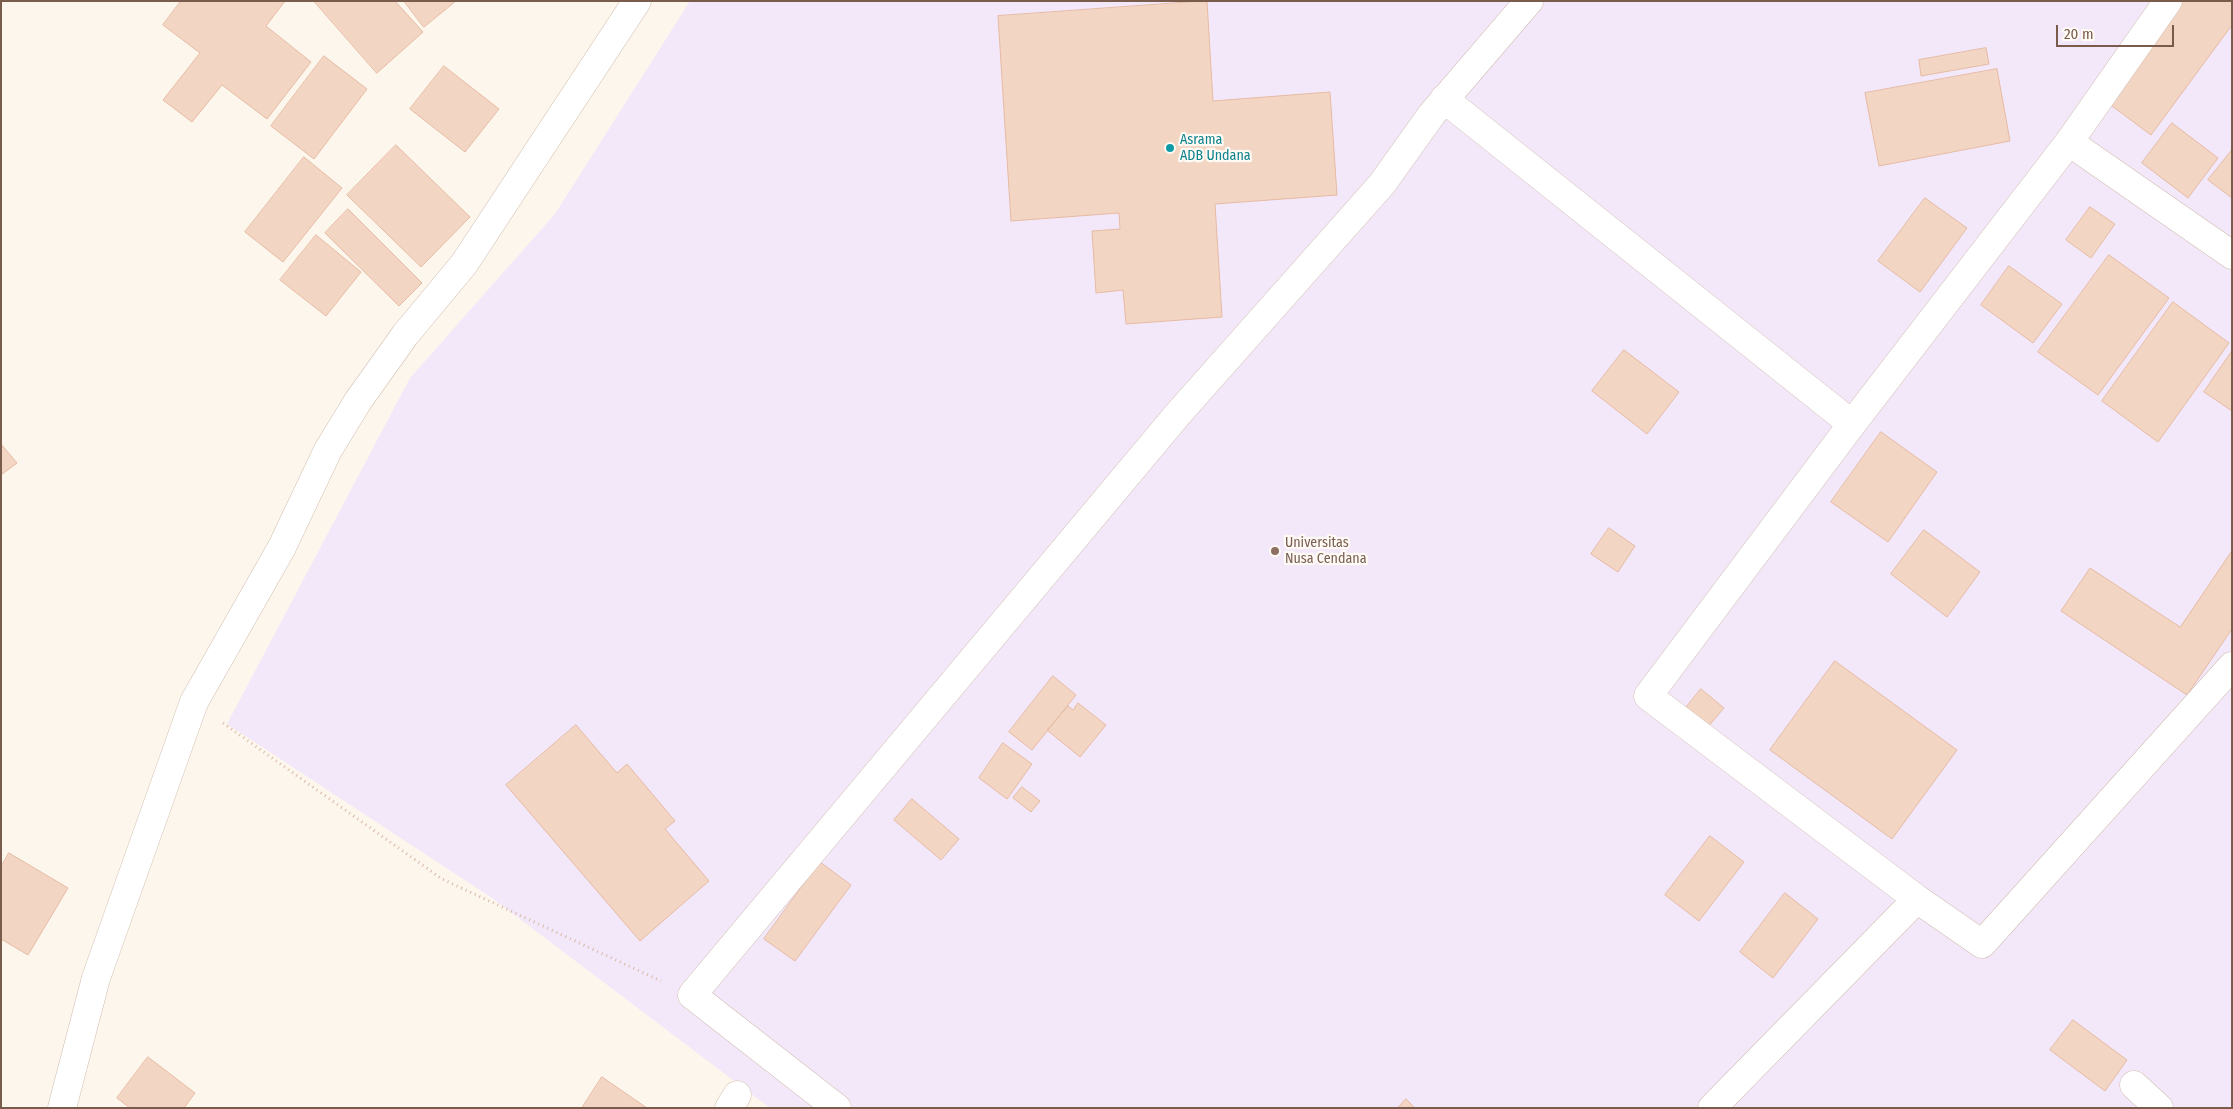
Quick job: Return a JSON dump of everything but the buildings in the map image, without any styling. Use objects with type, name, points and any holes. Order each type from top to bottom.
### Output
[{"type":"street","points":[[62,1108],[96,978],[194,702],[264,582],[328,450],[358,401],[405,335],[464,264],[636,1]]},
{"type":"street","points":[[837,1108],[692,995],[1178,414],[1382,184],[1444,99],[1529,1]]},
{"type":"street","points":[[2168,1],[2069,142],[1852,424],[1648,696],[1917,899],[1982,944],[2232,666]]},
{"type":"street","points":[[1444,99],[1852,424]]},
{"type":"street","points":[[2069,142],[2232,255]]},
{"type":"street","points":[[1712,1108],[1917,899]]},
{"type":"street","points":[[2134,1085],[2159,1108]]},
{"type":"path","points":[[194,702],[442,879],[692,995]]},
{"type":"shaded area","name":"Universitas Nusa Cendana","points":[[690,1],[2232,1],[2232,1108],[770,1108],[492,898],[227,724],[410,378],[555,214]]},
{"type":"place","name":"Asrama ADB Undana","points":[[1170,148]]},
{"type":"place","name":"Universitas Nusa Cendana","points":[[1275,551]]}]
